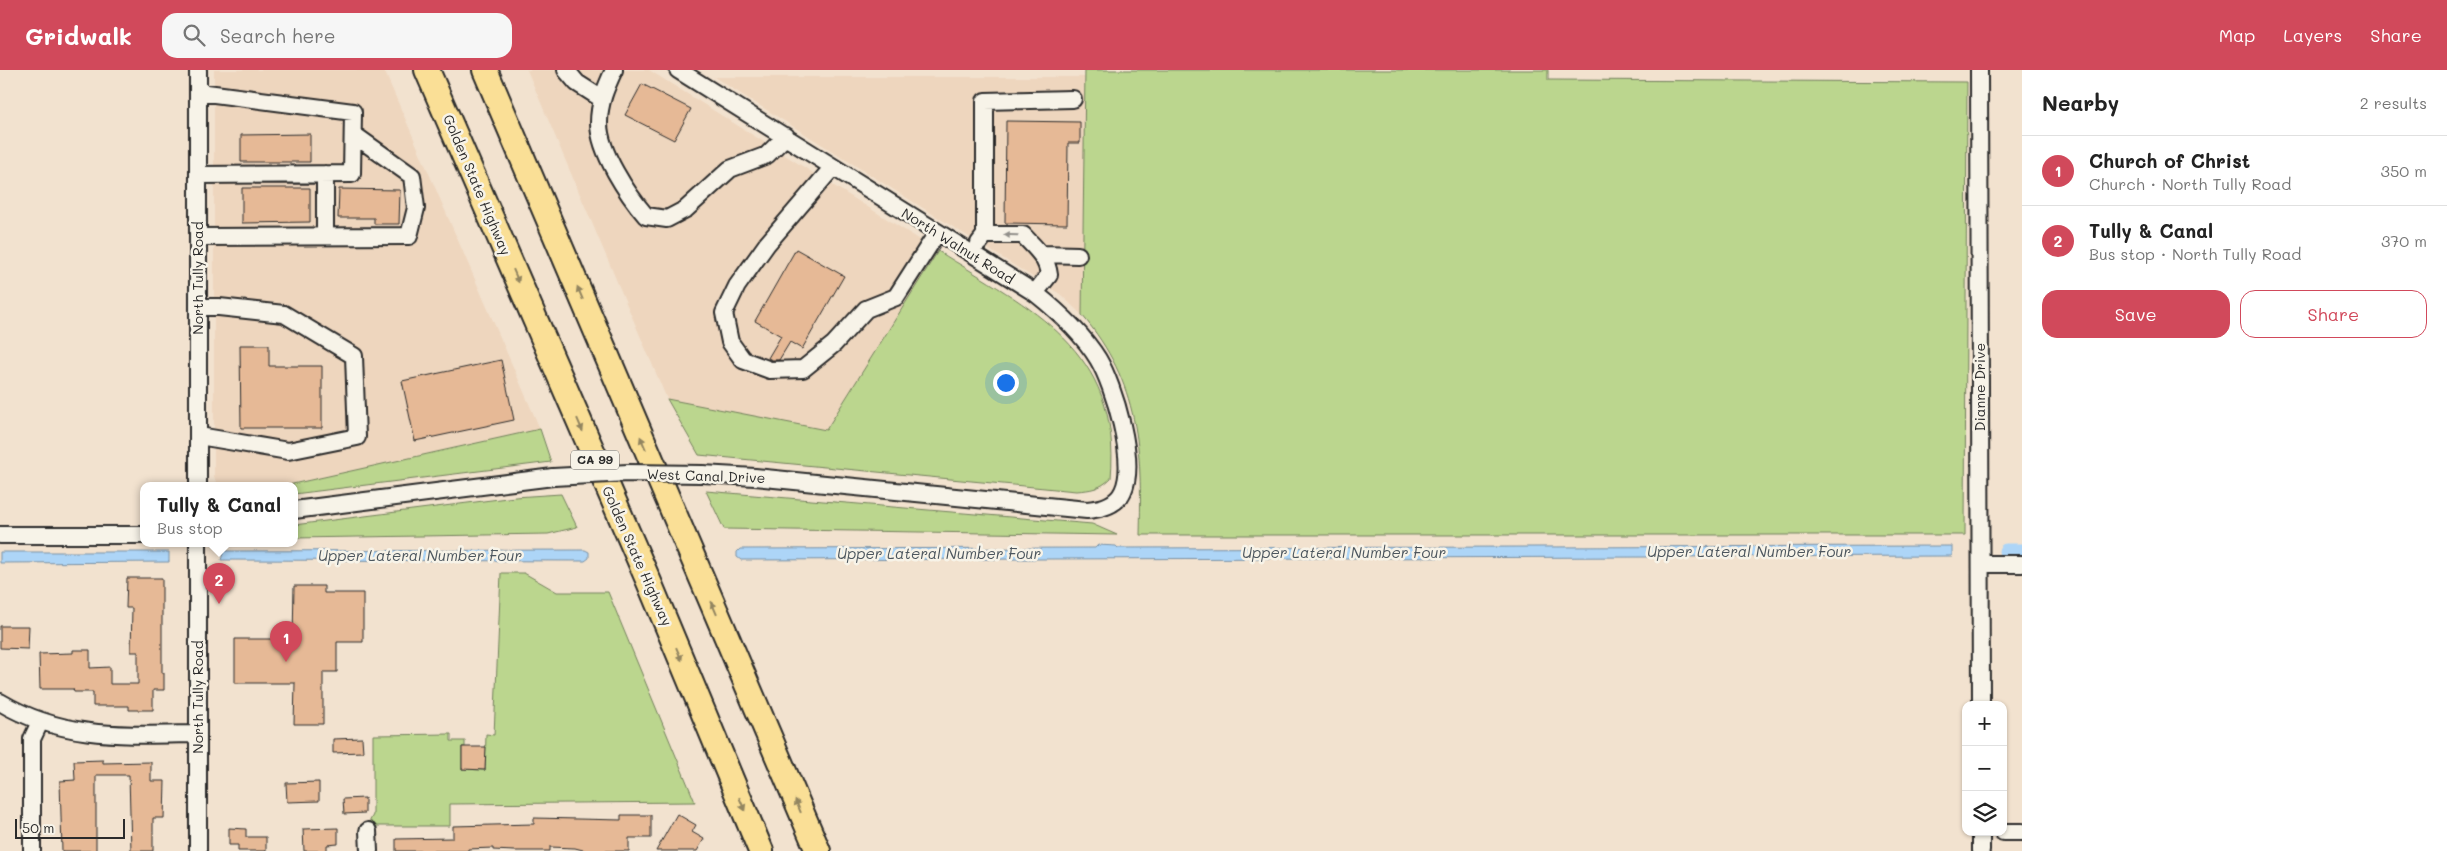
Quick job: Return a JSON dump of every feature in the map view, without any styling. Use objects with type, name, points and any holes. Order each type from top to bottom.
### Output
[{"type":"highway","name":"Golden State Highway","points":[[427,70],[649,582],[761,851]]},
{"type":"highway","points":[[485,70],[818,851]]},
{"type":"street","name":"North Tully Road","points":[[198,70],[198,482]]},
{"type":"street","points":[[566,70],[577,83],[602,99]]},
{"type":"street","points":[[614,70],[602,99],[599,124],[604,146],[630,198],[646,216],[667,219],[686,209],[730,169],[767,155],[786,136]]},
{"type":"street","name":"North Walnut Road","points":[[678,70],[1035,293],[1082,338],[1098,359],[1109,382],[1122,425],[1125,448],[1125,483],[1123,492],[1116,500]]},
{"type":"street","name":"Dianne Drive","points":[[1979,70],[1981,701]]},
{"type":"street","points":[[198,175],[352,174],[353,134],[353,112],[199,92]]},
{"type":"street","points":[[971,254],[985,235],[985,101],[1073,99]]},
{"type":"street","points":[[198,237],[408,236],[416,208],[412,176],[353,134]]},
{"type":"street","points":[[833,167],[767,244],[737,286],[724,313],[730,342],[743,360],[770,370],[804,369],[834,344],[866,309],[896,296],[937,233]]},
{"type":"street","points":[[325,236],[326,174]]},
{"type":"street","points":[[985,235],[1023,235],[1041,254],[1047,264],[1048,275],[1035,293]]},
{"type":"street","points":[[1041,254],[1078,254]]},
{"type":"street","points":[[199,307],[219,307],[284,314],[354,356],[357,437],[288,451],[199,436]]},
{"type":"street","name":"West Canal Drive","points":[[298,509],[553,477],[628,473],[702,474],[764,478],[1087,510],[1100,509],[1116,500]]},
{"type":"street","points":[[0,535],[140,535]]},
{"type":"street","name":"North Tully Road","points":[[198,547],[198,851]]},
{"type":"street","points":[[1981,564],[2022,564]]},
{"type":"street","points":[[0,702],[40,722],[93,734],[198,734]]},
{"type":"street","points":[[32,851],[32,739],[34,730],[40,722]]},
{"type":"street","points":[[368,831],[368,851]]},
{"type":"street","points":[[2007,832],[2022,832]]},
{"type":"street","points":[[1981,836],[1981,851]]},
{"type":"shaded area","points":[[214,70],[384,70],[540,429],[298,483],[216,482],[214,476]]},
{"type":"shaded area","points":[[527,70],[649,70],[938,251],[826,431],[667,399]]},
{"type":"shaded area","points":[[714,77],[1085,77],[1082,315],[1060,294]]},
{"type":"green space","points":[[1085,70],[1548,70],[1548,80],[1967,82],[1965,535],[1140,535],[1140,474],[1134,419],[1116,366],[1082,315]]},
{"type":"green space","points":[[938,251],[1037,314],[1064,338],[1086,365],[1102,396],[1111,434],[1111,478],[1107,482],[1095,488],[1076,491],[699,455],[667,399],[826,430]]},
{"type":"green space","points":[[540,429],[551,462],[298,494],[298,483]]},
{"type":"green space","points":[[706,491],[1092,524],[1117,535],[724,529]]},
{"type":"green space","points":[[561,494],[577,527],[548,534],[298,538],[298,524],[515,497]]},
{"type":"green space","points":[[501,573],[524,573],[557,592],[608,592],[695,802],[450,804],[450,826],[367,826],[373,815],[373,735],[451,734],[451,741],[465,741],[465,747],[462,747],[462,769],[485,770],[486,734],[494,735]]},
{"type":"water","points":[[1098,545],[1116,546],[1118,548],[1952,546],[1952,556],[741,560],[737,557],[737,552],[740,549],[1095,548]]},
{"type":"water","points":[[585,550],[589,552],[589,558],[585,561],[221,560],[224,551]]},
{"type":"water","points":[[0,552],[169,552],[169,562],[0,563]]},
{"type":"building","points":[[642,84],[691,109],[674,140],[625,115]]},
{"type":"building","points":[[1006,121],[1080,122],[1080,143],[1068,143],[1067,224],[1005,223]]},
{"type":"building","points":[[310,134],[310,162],[241,162],[241,135]]},
{"type":"building","points":[[242,188],[310,188],[310,222],[242,223]]},
{"type":"building","points":[[339,189],[400,190],[399,224],[374,224],[374,218],[338,218]]},
{"type":"building","points":[[796,249],[844,276],[802,349],[790,342],[779,360],[772,360],[768,358],[781,336],[755,321]]},
{"type":"building","points":[[240,345],[269,345],[269,366],[322,366],[322,428],[241,428]]},
{"type":"building","points":[[501,360],[514,420],[415,441],[402,381]]},
{"type":"building","points":[[127,578],[162,578],[162,673],[164,673],[164,690],[153,690],[153,710],[129,710],[129,706],[93,706],[93,692],[74,692],[73,689],[40,689],[39,654],[73,653],[73,650],[90,650],[90,668],[110,667],[110,684],[138,684],[138,652],[131,652],[132,608],[126,608]]},
{"type":"building","points":[[294,586],[324,586],[324,593],[363,593],[363,642],[337,642],[337,672],[323,672],[323,724],[294,724],[295,683],[235,683],[235,639],[293,639]]},
{"type":"building","points":[[0,626],[29,626],[28,649],[0,648]]},
{"type":"building","points":[[362,738],[363,752],[333,753],[333,739]]},
{"type":"building","points":[[462,747],[486,747],[485,770],[462,769]]},
{"type":"building","points":[[103,760],[103,763],[151,762],[151,781],[165,781],[164,818],[153,818],[153,851],[131,851],[129,775],[96,775],[96,851],[62,851],[60,781],[75,780],[74,761]]},
{"type":"building","points":[[319,782],[319,801],[287,802],[286,783]]},
{"type":"building","points":[[365,798],[365,813],[344,814],[343,799]]},
{"type":"building","points":[[677,814],[696,825],[692,832],[704,839],[697,851],[656,851]]},
{"type":"building","points":[[621,815],[651,815],[651,838],[629,838],[629,851],[587,851],[575,848],[550,847],[550,851],[493,850],[493,848],[468,849],[468,851],[396,851],[396,839],[453,838],[453,826],[534,824],[534,818],[621,820]]},
{"type":"building","points":[[229,828],[246,829],[246,837],[266,837],[266,851],[238,851],[238,845],[229,845]]},
{"type":"building","points":[[338,828],[338,844],[327,845],[327,851],[304,851],[303,829]]},
{"type":"waterway","name":"Upper Lateral Number Four","points":[[2006,551],[2022,551]]},
{"type":"place","name":"Tully & Canal","points":[[219,604]]},
{"type":"place","name":"Church of Christ","points":[[286,662]]}]
